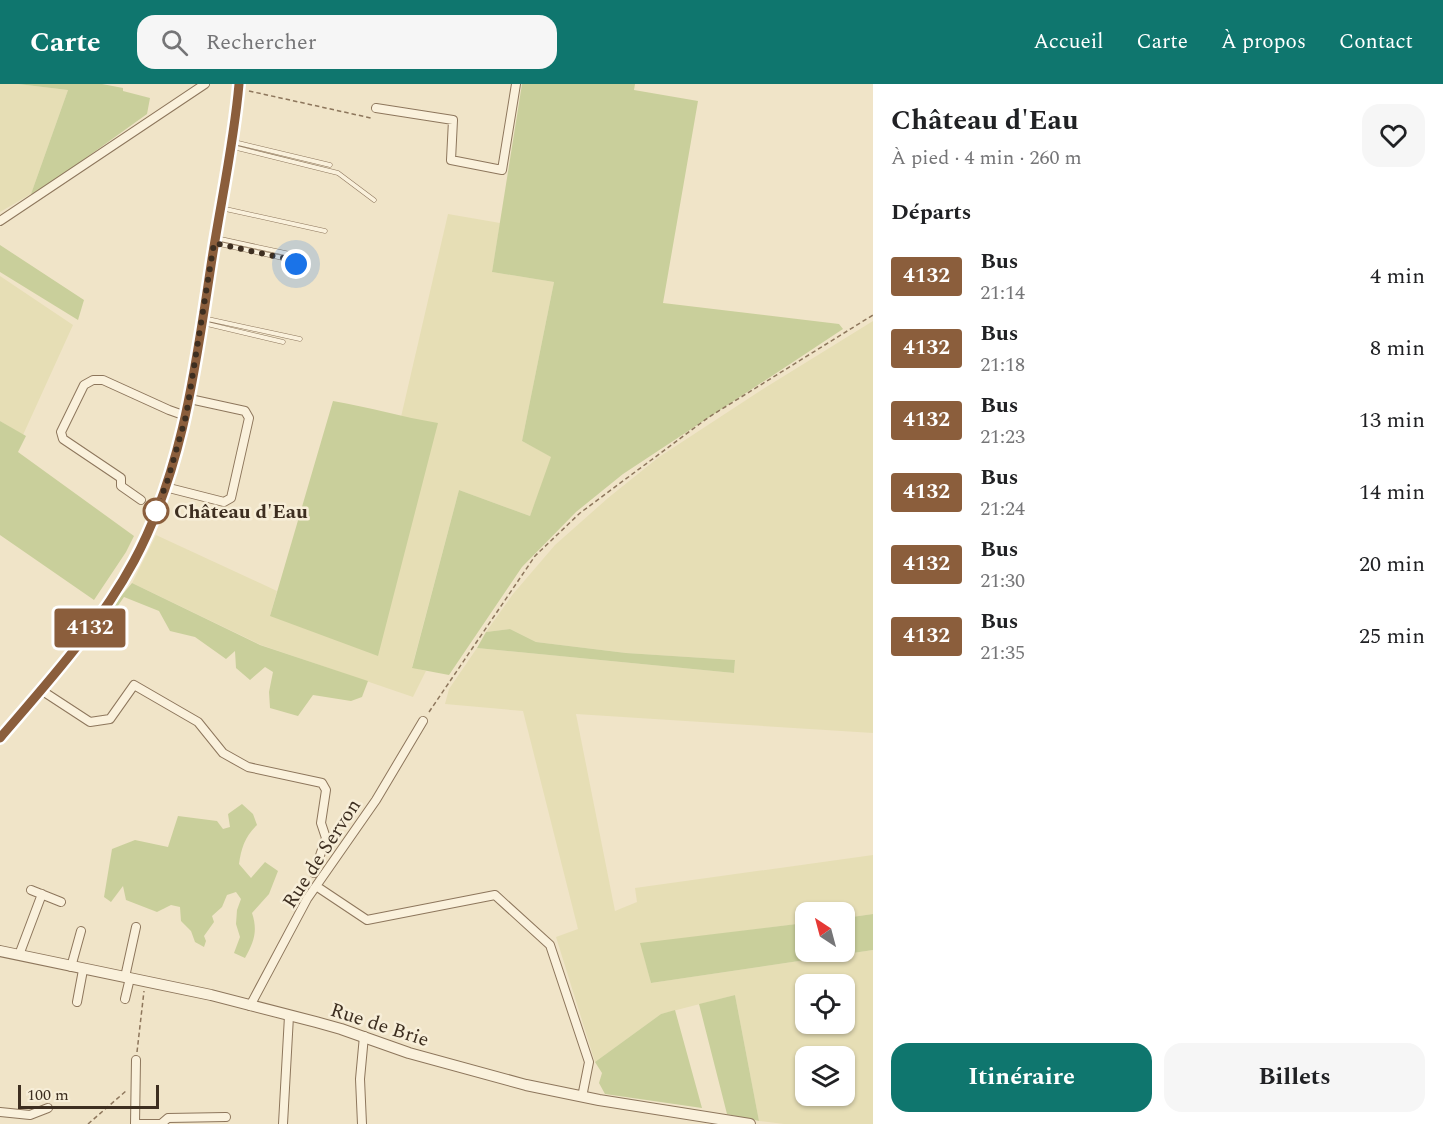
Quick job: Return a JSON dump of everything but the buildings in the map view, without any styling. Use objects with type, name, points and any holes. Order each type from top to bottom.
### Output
[{"type":"street","points":[[0,221],[206,84]]},
{"type":"street","points":[[376,108],[453,120],[451,160],[502,170],[516,84]]},
{"type":"street","points":[[0,738],[76,648],[121,583],[142,544],[165,487],[190,399],[239,87]]},
{"type":"street","points":[[141,500],[121,486],[121,478],[63,439],[61,432],[80,393],[87,382],[104,380],[186,416]]},
{"type":"street","points":[[165,487],[224,502],[231,498],[249,418],[245,411],[190,399]]},
{"type":"street","points":[[41,690],[90,722],[110,719],[134,685],[198,722],[223,753],[249,767],[322,783],[326,790],[321,823],[326,838],[314,873]]},
{"type":"street","name":"Rue de Servon","points":[[250,1006],[307,899],[376,800],[423,721]]},
{"type":"street","points":[[316,886],[367,920],[495,895],[550,945],[589,1062],[582,1096]]},
{"type":"street","points":[[31,890],[61,902]]},
{"type":"street","points":[[18,955],[42,894]]},
{"type":"street","points":[[125,999],[136,927]]},
{"type":"street","points":[[70,967],[81,931]]},
{"type":"street","name":"Rue de Brie","points":[[0,951],[83,970],[146,981],[289,1016],[364,1036],[467,1071],[697,1120],[750,1124]]},
{"type":"street","points":[[77,1002],[83,970]]},
{"type":"street","points":[[284,1124],[289,1016]]},
{"type":"street","points":[[362,1124],[360,1079],[364,1036]]},
{"type":"street","points":[[136,1060],[135,1124],[161,1124],[168,1118],[226,1117]]},
{"type":"street","points":[[0,1112],[30,1115],[48,1108]]},
{"type":"lane","points":[[230,144],[330,165]]},
{"type":"lane","points":[[230,144],[338,173],[374,200]]},
{"type":"lane","points":[[220,208],[325,231]]},
{"type":"lane","points":[[215,240],[299,256]]},
{"type":"lane","points":[[215,240],[283,258],[296,264]]},
{"type":"lane","points":[[202,320],[300,339]]},
{"type":"lane","points":[[202,320],[283,342]]},
{"type":"path","points":[[239,87],[370,118],[376,108]]},
{"type":"path","points":[[423,721],[535,556],[579,513],[709,417],[873,315]]},
{"type":"path","points":[[136,1060],[146,981]]},
{"type":"path","points":[[88,1124],[135,1083]]},
{"type":"shaded area","points":[[0,84],[68,90],[31,194],[0,212]]},
{"type":"shaded area","points":[[448,214],[500,223],[492,272],[554,282],[522,441],[552,457],[530,516],[459,490],[412,667],[426,671],[413,697],[261,645],[132,583],[156,535],[277,591],[270,616],[437,424],[401,417]]},
{"type":"shaded area","points":[[0,276],[73,325],[23,435],[0,421]]},
{"type":"shaded area","points":[[873,321],[873,733],[576,714],[615,911],[637,902],[635,888],[873,855],[873,914],[855,917],[855,902],[795,902],[795,924],[641,944],[651,983],[795,962],[855,962],[855,953],[873,950],[873,1124],[784,1124],[759,1121],[735,995],[661,1014],[595,1062],[556,937],[578,929],[523,711],[445,704],[449,689],[477,648],[734,673],[735,660],[626,653],[536,642],[510,629],[486,632],[513,594],[555,545],[659,457]]},
{"type":"green space","points":[[18,84],[102,84],[123,88],[123,91],[150,98],[147,114],[37,193],[31,194],[68,90]]},
{"type":"green space","points":[[522,84],[635,84],[634,90],[698,101],[663,303],[839,324],[843,329],[623,474],[576,512],[522,567],[449,675],[412,668],[459,490],[530,516],[551,457],[522,441],[554,282],[492,272]]},
{"type":"green space","points":[[0,245],[84,300],[78,320],[0,272]]},
{"type":"green space","points":[[333,401],[438,423],[378,656],[270,616]]},
{"type":"green space","points":[[0,421],[26,436],[18,452],[134,536],[94,600],[0,535]]},
{"type":"green space","points":[[132,583],[260,645],[368,681],[362,697],[351,701],[313,695],[298,716],[270,708],[269,692],[273,672],[265,667],[250,680],[236,668],[235,651],[226,659],[195,637],[170,631],[159,611],[124,597],[106,623],[101,620]]},
{"type":"green space","points":[[510,629],[536,642],[626,653],[735,660],[734,673],[477,648],[486,632]]},
{"type":"green space","points":[[242,804],[253,814],[257,825],[244,843],[239,864],[251,878],[265,862],[278,871],[269,894],[252,913],[255,925],[254,936],[245,958],[234,953],[240,937],[236,924],[241,899],[236,892],[227,895],[222,907],[212,916],[214,922],[204,936],[206,941],[204,947],[195,942],[191,931],[181,921],[180,907],[171,905],[157,912],[126,900],[123,886],[111,902],[104,897],[112,849],[135,840],[168,847],[178,816],[217,821],[223,829],[230,827],[228,814]]},
{"type":"green space","points":[[873,914],[873,950],[855,953],[855,917]]},
{"type":"green space","points":[[795,924],[795,962],[651,983],[640,943]]},
{"type":"green space","points":[[735,995],[759,1121],[727,1114],[699,1004]]},
{"type":"green space","points":[[675,1010],[702,1108],[605,1094],[599,1083],[602,1073],[595,1062],[661,1014]]},
{"type":"bus line","name":"4132","points":[[0,738],[76,648],[121,583],[142,544],[165,487],[190,399],[239,84]]},
{"type":"place","name":"Château d'Eau","points":[[156,511]]},
{"type":"route","points":[[156,511],[168,479],[186,416],[214,243],[283,258],[296,264]]}]
